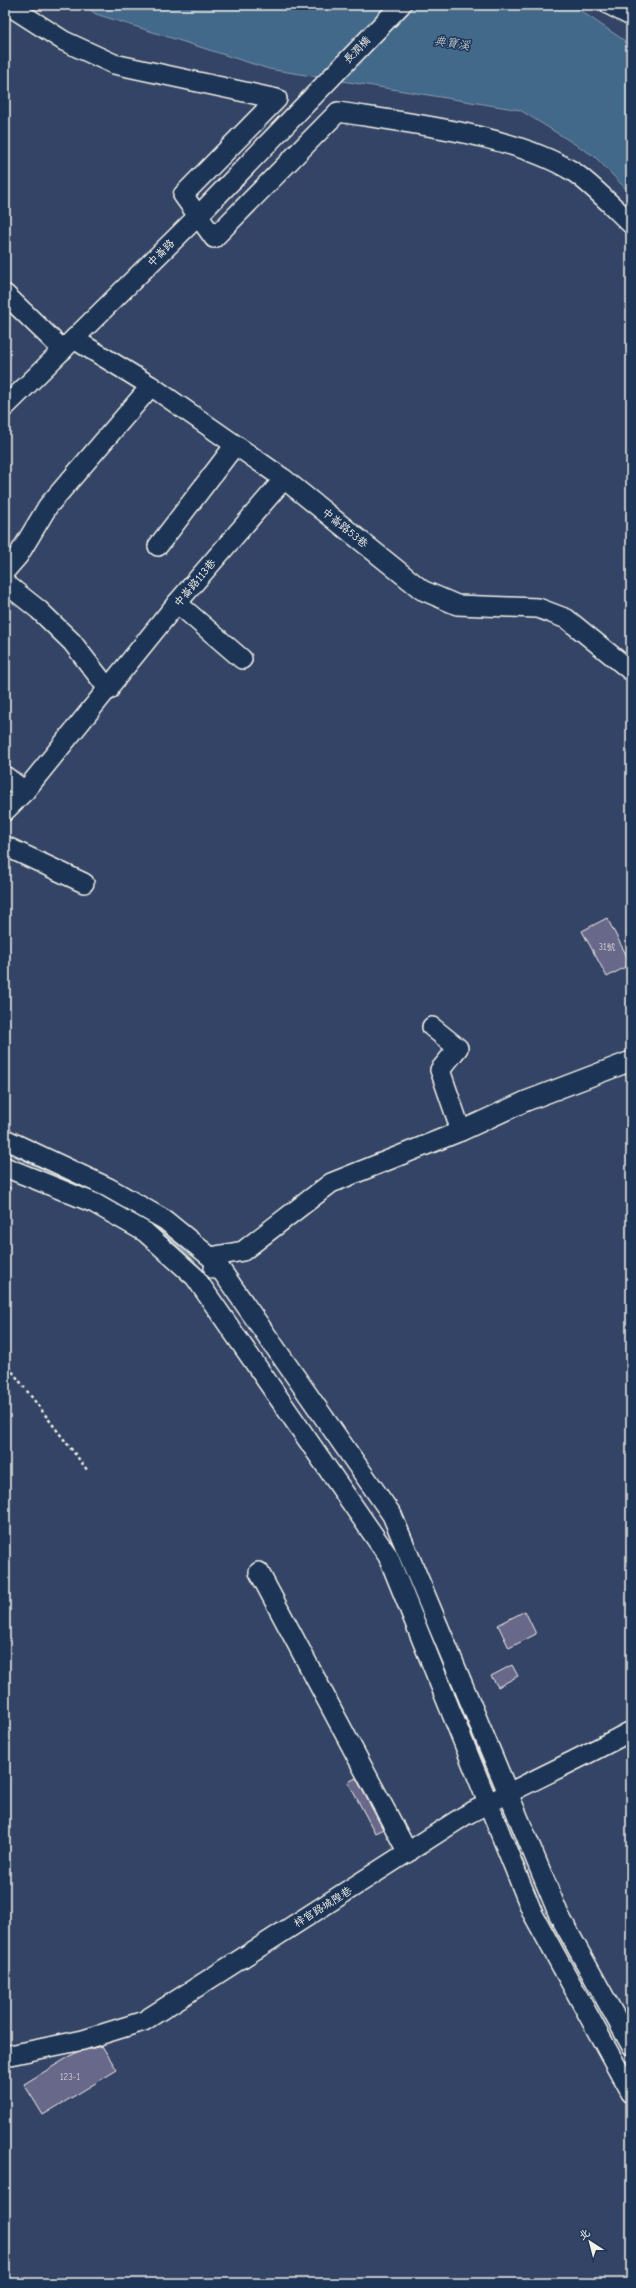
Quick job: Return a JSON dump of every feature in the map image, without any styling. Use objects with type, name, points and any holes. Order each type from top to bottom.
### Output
[{"type":"street","points":[[8,5],[64,41],[114,64],[277,99],[183,195],[214,238],[338,112],[462,134],[524,149],[573,172],[631,224]]},
{"type":"street","name":"長潤橋","points":[[313,95],[401,5]]},
{"type":"street","points":[[610,5],[631,16]]},
{"type":"street","name":"中崙路","points":[[5,407],[198,216],[313,95]]},
{"type":"street","name":"中崙路53巷","points":[[5,294],[68,344],[151,386],[284,479],[422,590],[457,605],[538,608],[567,619],[631,671]]},
{"type":"street","points":[[5,571],[18,556],[48,506],[151,386]]},
{"type":"street","points":[[158,546],[235,445]]},
{"type":"street","name":"中崙路113巷","points":[[5,811],[25,791],[109,690],[177,603],[284,479]]},
{"type":"street","points":[[5,583],[39,610],[72,642],[109,690]]},
{"type":"street","points":[[177,603],[242,659]]},
{"type":"street","points":[[5,776],[25,791]]},
{"type":"street","points":[[5,846],[84,883]]},
{"type":"street","points":[[432,1026],[458,1048],[440,1070],[461,1131]]},
{"type":"street","points":[[207,1271],[216,1256],[243,1251],[331,1183],[461,1131],[526,1101],[631,1061]]},
{"type":"street","points":[[5,1139],[110,1188],[159,1216],[207,1271],[381,1522],[509,1791],[559,1915],[631,2045]]},
{"type":"street","points":[[5,1168],[94,1202],[139,1228],[207,1271],[381,1522],[388,1556],[534,1914],[631,2093]]},
{"type":"street","points":[[259,1572],[408,1853]]},
{"type":"street","name":"梓官路城隍巷","points":[[5,2056],[83,2040],[144,2021],[464,1816],[509,1791],[581,1759],[631,1731]]},
{"type":"path","points":[[5,1362],[88,1471]]},
{"type":"water","name":"典寶溪","points":[[83,5],[572,5],[631,45],[631,194],[594,156],[520,110],[269,69],[96,14]]},
{"type":"building","points":[[607,918],[631,964],[607,977],[582,931]]},
{"type":"building","points":[[525,1611],[536,1634],[509,1648],[498,1625]]},
{"type":"building","points":[[512,1665],[518,1676],[498,1687],[491,1676]]},
{"type":"building","points":[[356,1778],[383,1829],[375,1833],[348,1782]]},
{"type":"building","points":[[102,2046],[117,2070],[43,2115],[24,2084],[77,2052]]},
{"type":"waterway","points":[[5,1150],[64,1177]]},
{"type":"waterway","points":[[155,1223],[202,1272]]}]
